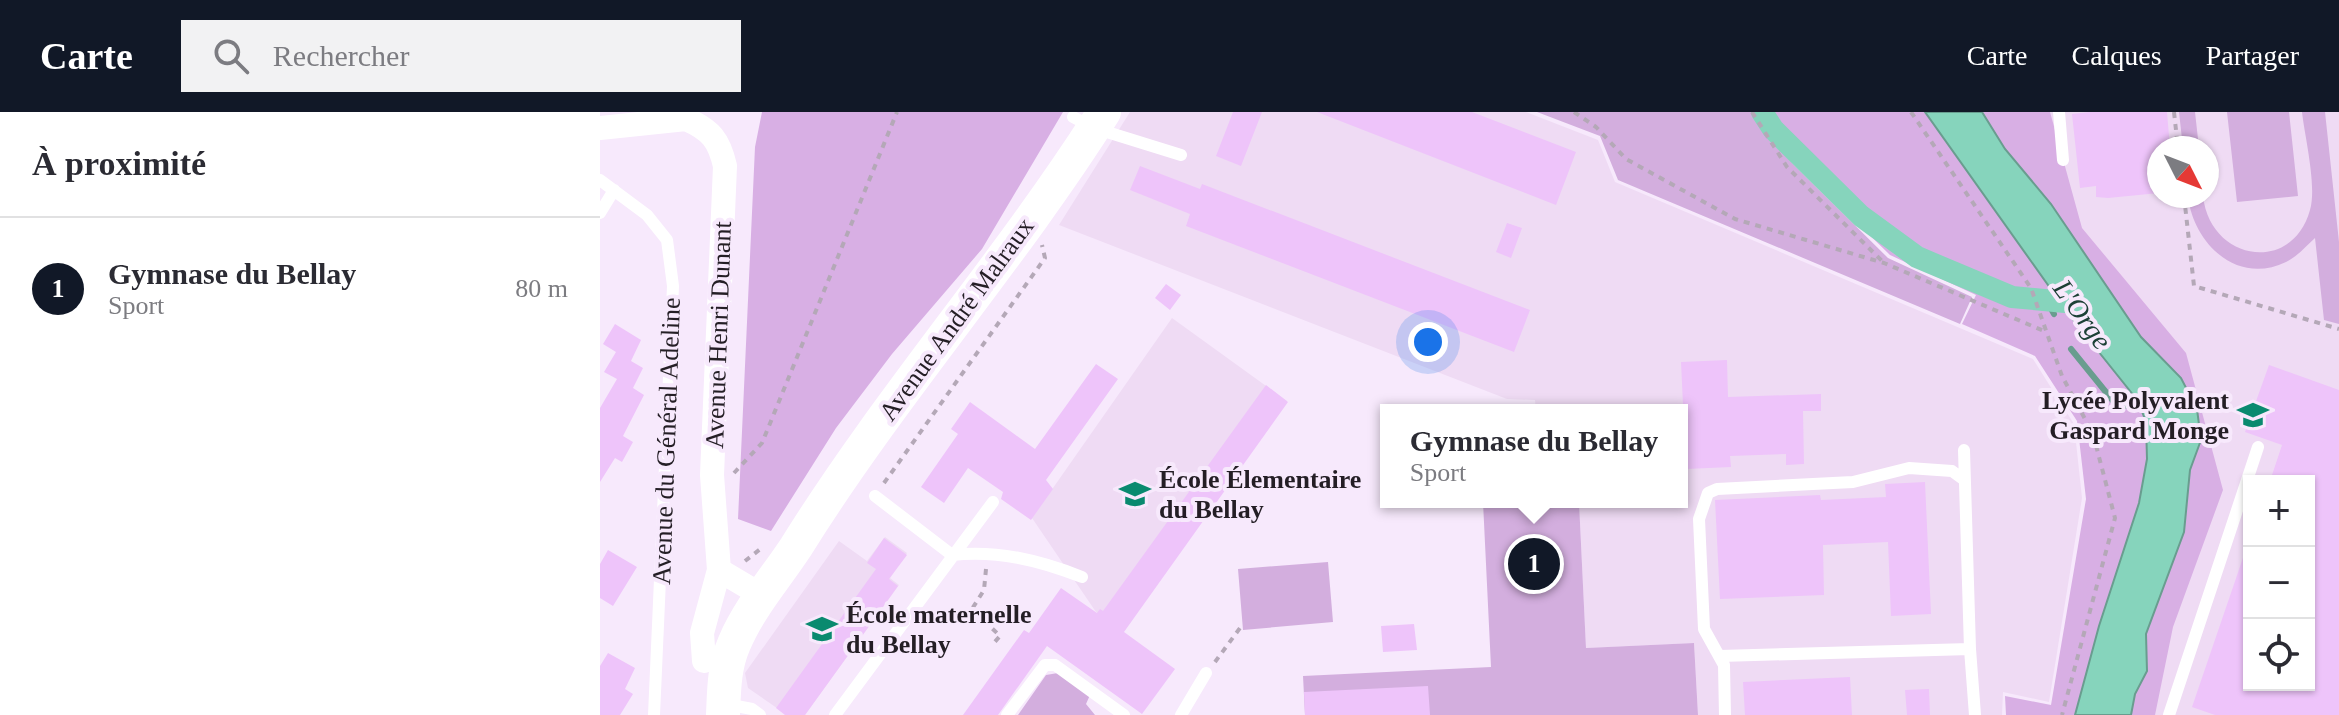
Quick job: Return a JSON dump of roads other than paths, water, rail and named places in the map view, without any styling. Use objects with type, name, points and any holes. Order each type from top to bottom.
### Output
[{"type":"main road","name":"Avenue André Malraux","points":[[742,584],[808,527],[1090,119]]},
{"type":"main road","points":[[716,711],[704,661],[742,584]]},
{"type":"main road","points":[[716,711],[734,644],[742,584]]},
{"type":"street","points":[[600,128],[688,116]]},
{"type":"street","name":"Avenue Henri Dunant","points":[[688,116],[707,129],[720,145],[725,166],[713,495],[742,584]]},
{"type":"lane","points":[[2059,112],[2063,160]]},
{"type":"lane","points":[[1090,119],[1181,155]]},
{"type":"lane","name":"Avenue du Général Adeline","points":[[600,180],[647,215],[667,240],[673,286],[654,715]]},
{"type":"lane","points":[[600,213],[614,190]]},
{"type":"lane","points":[[2169,715],[2258,447]]},
{"type":"lane","points":[[1964,450],[1975,715]]},
{"type":"lane","points":[[1725,715],[1724,665],[1711,647],[1704,629],[1699,519],[1708,493],[1725,488],[1853,482],[1899,468],[1952,471],[1963,479]]},
{"type":"lane","points":[[875,496],[952,555],[987,551],[1057,567],[1082,577]]},
{"type":"lane","points":[[835,715],[993,502]]},
{"type":"lane","points":[[1720,656],[1970,649]]},
{"type":"lane","points":[[1007,715],[1045,665],[1055,665],[1124,715]]},
{"type":"lane","points":[[1181,715],[1206,673]]},
{"type":"lane","points":[[716,711],[752,709],[760,715]]},
{"type":"water","name":"L'Orge","points":[[1925,112],[1982,112],[2005,149],[2051,204],[2141,337],[2181,378],[2197,409],[2201,440],[2190,470],[2184,532],[2146,634],[2147,671],[2135,694],[2131,715],[2075,715],[2099,626],[2139,503],[2147,459],[2146,422],[2138,401],[2070,316]]},
{"type":"waterway","points":[[1762,112],[1773,129],[1861,216],[1917,257],[2012,297],[2076,303]]},
{"type":"waterway","points":[[2048,303],[2054,314]]},
{"type":"waterway","points":[[2071,349],[2114,402],[2123,406],[2145,404]]},
{"type":"place","name":"Lycée Polyvalent Gaspard Monge","points":[[2253,415]]},
{"type":"place","name":"École Élementaire du Bellay","points":[[1135,494]]},
{"type":"place","name":"Gymnase du Bellay","points":[[1534,564]]},
{"type":"place","name":"École maternelle du Bellay","points":[[822,629]]}]
